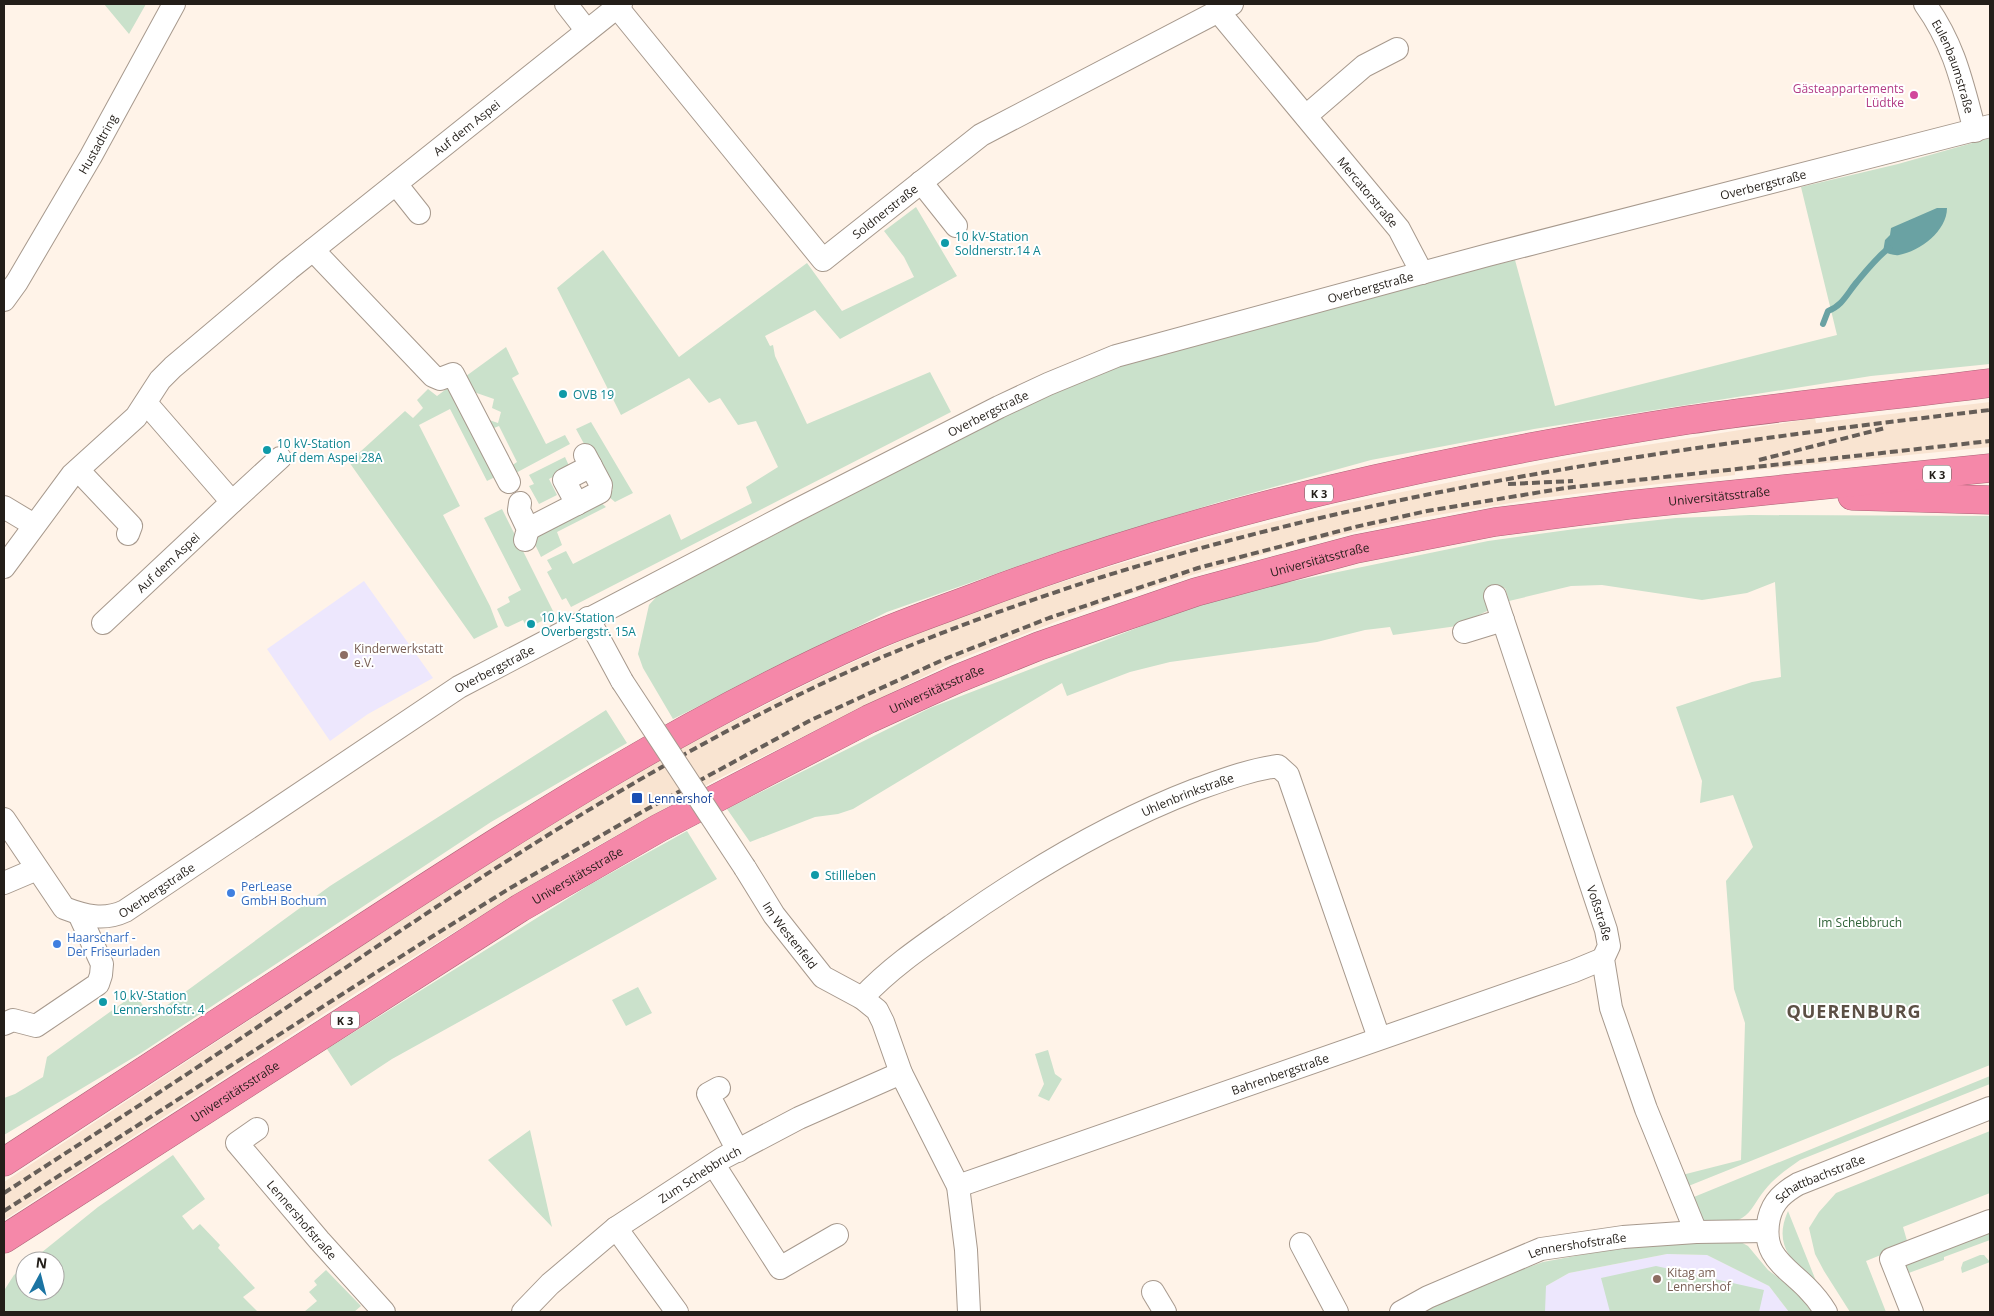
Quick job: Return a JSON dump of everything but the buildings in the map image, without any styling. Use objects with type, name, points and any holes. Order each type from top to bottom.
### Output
[{"type":"highway","name":"K 3","points":[[4,1162],[474,856],[603,776],[739,700],[873,636],[1107,550],[1222,516],[1434,465],[1566,440],[1694,419],[1990,383]]},
{"type":"highway","name":"Universitätsstraße","points":[[4,1239],[520,908],[659,828],[869,719],[957,679],[1039,646],[1196,592],[1356,549],[1495,522],[1628,505],[1990,468]]},
{"type":"highway","points":[[1786,490],[1863,498],[1990,500]]},
{"type":"street","name":"Hustadtring","points":[[4,300],[17,282],[91,156],[174,4]]},
{"type":"street","name":"Auf dem Aspei","points":[[4,567],[34,525],[78,470],[136,417],[160,380],[173,367],[313,250],[620,5]]},
{"type":"street","name":"Soldnerstraße","points":[[620,5],[823,260],[981,135],[1225,8]]},
{"type":"street","points":[[568,6],[587,31]]},
{"type":"street","name":"Mercatorstraße","points":[[1225,8],[1306,116],[1399,228],[1422,273]]},
{"type":"street","name":"Eulenbaumstraße","points":[[1919,8],[1947,38],[1982,129]]},
{"type":"street","points":[[1306,116],[1364,66],[1397,49]]},
{"type":"street","name":"Overbergstraße","points":[[79,914],[106,917],[125,911],[451,692],[588,618],[991,410],[1073,373],[1116,356],[1422,273],[1982,129]]},
{"type":"street","points":[[921,182],[956,226]]},
{"type":"street","points":[[396,184],[419,213]]},
{"type":"street","points":[[313,250],[433,376],[440,379],[454,374],[509,482]]},
{"type":"street","name":"Hustadtring","points":[[4,315],[17,282]]},
{"type":"street","points":[[146,403],[232,502]]},
{"type":"street","name":"Auf dem Aspei","points":[[103,622],[280,458]]},
{"type":"street","points":[[527,521],[577,504],[564,480],[588,460]]},
{"type":"street","points":[[78,470],[130,526],[128,534]]},
{"type":"street","points":[[4,508],[34,525]]},
{"type":"street","name":"Voßstraße","points":[[1495,596],[1606,930],[1609,946],[1603,959],[1611,1008],[1646,1108],[1696,1232]]},
{"type":"street","name":"Im Westenfeld","points":[[588,618],[622,681],[745,868],[782,928],[823,976],[862,998],[877,1010],[901,1073],[958,1186],[966,1250],[969,1312]]},
{"type":"street","points":[[1464,632],[1503,620]]},
{"type":"street","name":"Uhlenbrinkstraße","points":[[862,998],[881,977],[999,892],[1072,849],[1163,802],[1231,776],[1256,769],[1278,766],[1288,775],[1379,1038]]},
{"type":"street","points":[[4,820],[64,908],[79,914],[102,964],[102,975],[98,984],[36,1026],[13,1020],[4,1024]]},
{"type":"street","points":[[5,881],[37,869]]},
{"type":"street","name":"Bahrenbergstraße","points":[[958,1186],[1603,959]]},
{"type":"street","name":"Zum Schebbruch","points":[[523,1312],[563,1272],[616,1228],[714,1165],[800,1118],[901,1073]]},
{"type":"street","points":[[719,1088],[708,1094],[738,1151]]},
{"type":"street","name":"Schattbachstraße","points":[[1766,1231],[1770,1213],[1777,1199],[1785,1191],[1798,1184],[1990,1108]]},
{"type":"street","name":"Lennershofstraße","points":[[256,1129],[238,1143],[319,1240],[384,1312]]},
{"type":"street","points":[[714,1165],[780,1268],[837,1235]]},
{"type":"street","points":[[1912,1312],[1891,1259],[1990,1221]]},
{"type":"street","points":[[616,1228],[677,1312]]},
{"type":"street","points":[[1766,1231],[1771,1252],[1782,1266],[1807,1288],[1826,1312]]},
{"type":"street","name":"Lennershofstraße","points":[[1401,1312],[1428,1297],[1541,1249],[1623,1237],[1696,1232],[1766,1231]]},
{"type":"street","points":[[1300,1244],[1337,1312]]},
{"type":"street","points":[[1153,1292],[1165,1312]]},
{"type":"shaded area","points":[[1990,402],[1990,447],[1735,472],[1735,475],[1541,498],[1419,518],[1303,543],[1195,574],[1112,600],[955,661],[716,780],[574,859],[384,975],[4,1220],[4,1182],[459,882],[554,822],[698,739],[833,671],[926,630],[988,606],[1105,568],[1195,542],[1343,504],[1584,455],[1815,418],[1816,423]]},
{"type":"shaded area","name":"Kinderwerkstatt e.V.","points":[[364,581],[433,678],[368,714],[330,741],[267,649]]},
{"type":"shaded area","name":"Kitag am Lennershof","points":[[1667,1254],[1707,1255],[1769,1286],[1789,1312],[1488,1312],[1546,1286],[1569,1273]]},
{"type":"green space","points":[[104,4],[146,4],[129,34]]},
{"type":"green space","points":[[1990,138],[1990,364],[1871,376],[1534,429],[1371,460],[1216,503],[1055,553],[887,612],[673,719],[643,668],[638,654],[649,605],[658,595],[1031,402],[1144,357],[1274,319],[1515,260],[1555,406],[1837,335],[1801,187],[1898,164]]},
{"type":"green space","points":[[916,207],[957,276],[840,339],[815,310],[765,336],[770,346],[773,345],[775,356],[807,424],[930,372],[951,412],[571,607],[566,598],[562,600],[547,572],[552,569],[547,560],[566,551],[573,564],[670,514],[681,540],[752,503],[746,487],[778,467],[756,421],[738,425],[720,398],[709,403],[689,378],[621,415],[557,288],[603,250],[679,357],[807,263],[842,311],[914,277],[904,257],[884,231]]},
{"type":"green space","points":[[506,347],[519,374],[512,378],[546,444],[565,435],[570,444],[512,475],[508,468],[517,462],[499,426],[489,430],[483,418],[498,423],[501,412],[492,408],[494,399],[468,390],[462,379]]},
{"type":"green space","points":[[449,387],[499,475],[487,481],[450,409],[419,425],[460,506],[443,515],[490,606],[498,627],[474,639],[349,462],[405,411],[413,418],[423,408],[417,400],[428,389],[437,396]]},
{"type":"green space","points":[[591,422],[633,493],[615,502],[608,496],[609,492],[613,490],[593,454],[589,453],[576,429]]},
{"type":"green space","points":[[565,457],[570,468],[549,479],[557,495],[539,504],[529,486],[534,484],[529,475]]},
{"type":"green space","points":[[599,501],[606,507],[557,532],[562,545],[541,557],[531,536]]},
{"type":"green space","points":[[502,509],[555,615],[527,628],[523,620],[508,627],[505,626],[497,609],[510,602],[508,597],[521,590],[484,518]]},
{"type":"green space","name":"Im Schebbruch","points":[[1750,515],[1990,516],[1990,1065],[1686,1187],[1682,1175],[1741,1160],[1745,1023],[1734,989],[1726,881],[1753,847],[1733,795],[1700,803],[1702,781],[1676,707],[1752,682],[1781,677],[1775,582],[1747,593],[1702,600],[1602,585],[1571,586],[1509,601],[1505,588],[1485,595],[1489,610],[1457,626],[1393,635],[1390,627],[1365,630],[1317,642],[1170,662],[1130,672],[1067,696],[1062,683],[853,809],[838,814],[815,817],[750,842],[727,809],[930,708],[1217,597],[1488,541],[1676,518]]},
{"type":"green space","points":[[606,710],[627,743],[491,822],[141,1053],[4,1135],[4,1098],[15,1094],[43,1077],[47,1057],[135,994],[151,1017],[330,886]]},
{"type":"green space","points":[[687,831],[717,879],[392,1059],[351,1086],[327,1049],[591,884]]},
{"type":"green space","points":[[638,987],[652,1013],[626,1026],[612,1000]]},
{"type":"green space","points":[[1048,1050],[1055,1074],[1062,1079],[1049,1101],[1038,1096],[1044,1084],[1035,1054]]},
{"type":"green space","points":[[1990,1076],[1990,1084],[1800,1160],[1772,1182],[1749,1212],[1738,1220],[1707,1224],[1695,1212],[1689,1199]]},
{"type":"green space","points":[[530,1130],[552,1227],[488,1160]]},
{"type":"green space","points":[[1990,1131],[1990,1193],[1903,1227],[1908,1244],[1866,1261],[1886,1312],[1850,1312],[1815,1254],[1809,1228],[1819,1212],[1836,1193]]},
{"type":"green space","points":[[173,1155],[205,1199],[182,1216],[193,1230],[200,1224],[220,1245],[218,1248],[255,1288],[243,1297],[258,1312],[4,1312],[4,1288],[15,1274],[15,1301],[65,1301],[65,1251],[43,1251],[98,1207]]},
{"type":"green space","points":[[1788,1211],[1818,1286],[1794,1262],[1784,1244],[1784,1224]]},
{"type":"green space","points":[[1990,1231],[1990,1240],[1944,1257],[1944,1260],[1906,1274],[1904,1265]]},
{"type":"green space","points":[[1737,1240],[1748,1246],[1768,1270],[1797,1292],[1812,1312],[1789,1312],[1769,1286],[1707,1255],[1667,1254],[1569,1273],[1546,1286],[1545,1312],[1420,1312],[1479,1285],[1543,1262],[1624,1247]]},
{"type":"green space","points":[[1984,1255],[1990,1262],[1962,1273],[1963,1262]]},
{"type":"green space","points":[[1656,1266],[1764,1290],[1759,1312],[1610,1312],[1601,1278]]},
{"type":"green space","points":[[326,1270],[361,1306],[354,1312],[304,1312],[317,1301],[309,1292],[317,1285],[314,1281]]},
{"type":"water","points":[[1937,208],[1947,208],[1946,216],[1931,239],[1907,253],[1893,255],[1883,252],[1885,240],[1890,235],[1891,228]]},
{"type":"waterway","points":[[1823,324],[1828,311],[1841,303],[1872,264],[1889,248]]},
{"type":"railway","points":[[4,1193],[202,1064],[401,930],[536,842],[605,800],[745,722],[817,686],[922,641],[993,614],[1102,577],[1211,545],[1431,494],[1654,454],[1990,410]]},
{"type":"railway","points":[[1759,460],[1885,428]]},
{"type":"railway","points":[[4,1211],[433,936],[507,890],[649,808],[811,720],[947,658],[1049,618],[1198,568],[1355,527],[1427,511],[1565,488],[1990,441]]},
{"type":"railway","points":[[1508,484],[1573,481]]},
{"type":"place","name":"Gästeappartements Lüdtke","points":[[1914,95]]},
{"type":"place","name":"10 kV-Station Soldnerstr.14 A","points":[[945,243]]},
{"type":"place","name":"OVB 19","points":[[563,394]]},
{"type":"place","name":"10 kV-Station Auf dem Aspei 28A","points":[[267,450]]},
{"type":"place","name":"10 kV-Station Overbergstr. 15A","points":[[531,624]]},
{"type":"place","name":"Kinderwerkstatt e.V.","points":[[344,655]]},
{"type":"place","name":"Lennershof","points":[[637,798]]},
{"type":"place","name":"Stillleben","points":[[815,875]]},
{"type":"place","name":"PerLease GmbH Bochum","points":[[231,893]]},
{"type":"place","name":"Haarscharf - Der Friseurladen","points":[[57,944]]},
{"type":"place","name":"10 kV-Station Lennershofstr. 4","points":[[103,1002]]},
{"type":"place","name":"Kitag am Lennershof","points":[[1657,1279]]},
{"type":"district","name":"QUERENBURG","points":[[1854,1011]]}]
